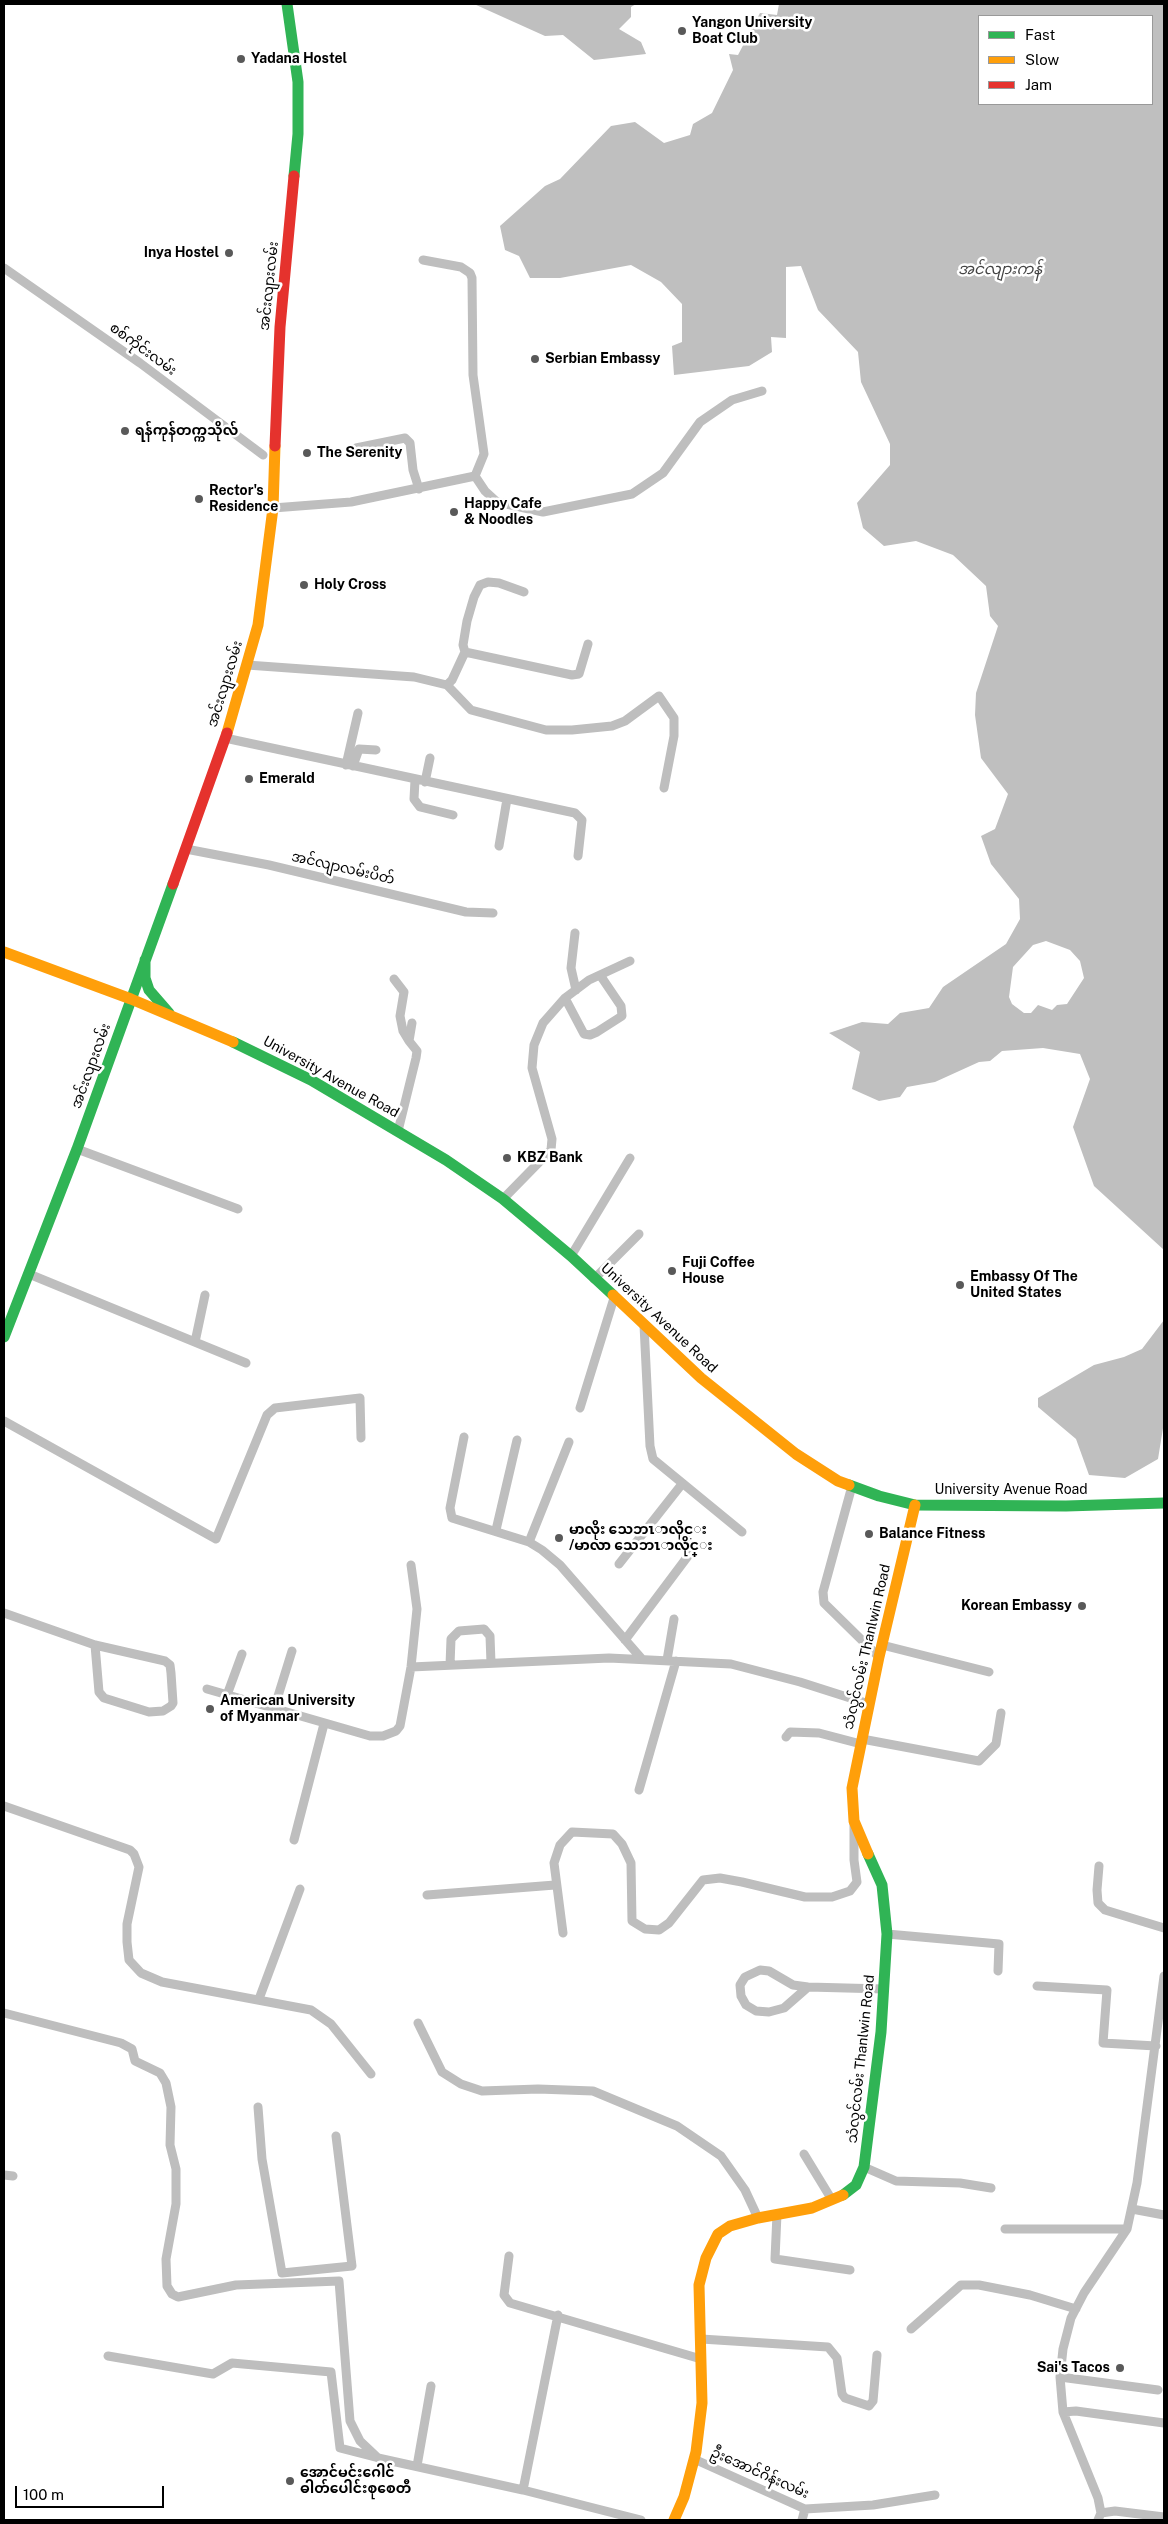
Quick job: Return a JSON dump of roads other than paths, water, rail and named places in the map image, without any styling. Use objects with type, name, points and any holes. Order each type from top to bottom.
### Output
[{"type":"main road","name":"အင်းလျားလမ်း","points":[[4,1337],[77,1149],[186,849],[225,738],[260,616],[273,508],[280,327],[298,134],[298,82],[287,4]]},
{"type":"main road","name":"University Avenue Road","points":[[4,952],[131,999],[269,1058],[398,1131],[503,1200],[571,1256],[701,1378],[796,1454],[838,1480],[879,1496],[914,1505],[1066,1506],[1164,1503]]},
{"type":"main road","points":[[145,960],[145,978],[149,990],[173,1017]]},
{"type":"main road","name":"သံလွင်လမ်း Thanlwin Road","points":[[674,2520],[684,2497],[694,2459],[702,2403],[700,2285],[706,2258],[718,2234],[730,2226],[758,2218],[812,2208],[832,2200],[856,2185],[864,2166],[881,2032],[887,1934],[882,1885],[854,1821],[852,1788],[878,1657],[914,1505]]},
{"type":"street","points":[[423,260],[461,267],[470,273],[472,278],[473,375],[484,454],[476,476]]},
{"type":"street","name":"စစ်ကိုင်းလမ်း","points":[[4,268],[140,363],[263,455]]},
{"type":"street","points":[[476,476],[485,491],[497,502],[543,512],[632,494],[663,473],[700,422],[732,400],[762,391]]},
{"type":"street","points":[[356,448],[405,438],[410,443],[413,470],[419,489]]},
{"type":"street","points":[[273,508],[351,502],[476,476]]},
{"type":"street","points":[[447,685],[452,680],[465,652],[463,645],[467,622],[474,597],[480,585],[488,582],[499,583],[524,592]]},
{"type":"street","points":[[465,652],[572,675],[579,674],[588,644]]},
{"type":"street","points":[[247,665],[414,677],[447,685],[471,710],[546,730],[572,730],[612,726],[625,721],[658,696],[674,718],[674,736],[664,788]]},
{"type":"street","points":[[350,765],[358,713]]},
{"type":"street","points":[[225,738],[575,813],[582,820],[578,856]]},
{"type":"street","points":[[350,765],[359,748],[376,750]]},
{"type":"street","points":[[430,758],[414,799],[420,807],[453,815]]},
{"type":"street","points":[[499,846],[507,799]]},
{"type":"street","name":"အင်လျာလမ်းပိတ်","points":[[186,849],[269,865],[466,912],[493,913]]},
{"type":"street","points":[[575,932],[571,968],[576,990]]},
{"type":"street","points":[[503,1200],[551,1150],[552,1139],[550,1129],[538,1094],[532,1068],[534,1044],[543,1023],[564,998],[600,975],[630,961]]},
{"type":"street","points":[[564,998],[584,1034],[590,1035],[598,1032],[622,1016],[621,1006],[600,975]]},
{"type":"street","points":[[394,979],[404,992],[400,1016],[402,1031],[417,1051],[398,1131]]},
{"type":"street","points":[[409,1041],[412,1023]]},
{"type":"street","points":[[77,1149],[238,1209]]},
{"type":"street","points":[[571,1256],[630,1158]]},
{"type":"street","points":[[594,1279],[639,1234]]},
{"type":"street","points":[[29,1274],[246,1363]]},
{"type":"street","points":[[195,1342],[205,1295]]},
{"type":"street","points":[[580,1408],[614,1298]]},
{"type":"street","points":[[644,1325],[650,1446],[653,1459],[742,1532]]},
{"type":"street","points":[[4,1421],[216,1539],[267,1415],[275,1408],[360,1398],[362,1399],[362,1438]]},
{"type":"street","points":[[464,1437],[450,1514],[452,1518],[496,1530],[529,1542],[560,1565],[641,1658]]},
{"type":"street","points":[[496,1530],[517,1440]]},
{"type":"street","points":[[529,1542],[569,1442]]},
{"type":"street","points":[[619,1564],[682,1484]]},
{"type":"street","points":[[852,1486],[822,1592],[824,1603],[878,1657]]},
{"type":"street","points":[[625,1640],[691,1552]]},
{"type":"street","points":[[207,1689],[370,1736],[383,1736],[396,1731],[400,1726],[411,1667],[417,1609],[411,1565]]},
{"type":"street","points":[[4,1613],[94,1645],[165,1661],[170,1665],[173,1703],[171,1706],[163,1711],[149,1712],[104,1698],[99,1692],[94,1645]]},
{"type":"street","points":[[639,1790],[671,1660],[674,1619]]},
{"type":"street","points":[[450,1665],[451,1639],[459,1631],[484,1629],[490,1636],[491,1663]]},
{"type":"street","points":[[882,1645],[989,1672]]},
{"type":"street","points":[[274,1709],[292,1651]]},
{"type":"street","points":[[227,1695],[242,1654]]},
{"type":"street","points":[[411,1667],[641,1658],[731,1664],[800,1682],[869,1704]]},
{"type":"street","points":[[786,1737],[790,1732],[819,1733],[861,1742],[979,1761],[996,1744],[1001,1713]]},
{"type":"street","points":[[294,1840],[324,1724]]},
{"type":"street","points":[[4,1806],[130,1850],[134,1854],[139,1867],[126,1924],[127,1942],[129,1960],[141,1973],[162,1982],[311,2010],[332,2024],[371,2074]]},
{"type":"street","points":[[564,1933],[555,1885],[554,1863],[560,1845],[572,1832],[613,1834],[622,1844],[631,1863],[632,1921],[645,1929],[659,1930],[669,1923],[703,1880],[720,1878],[805,1897],[832,1897],[850,1891],[857,1882],[854,1860],[854,1821]]},
{"type":"street","points":[[1099,1866],[1098,1903],[1104,1910],[1164,1928]]},
{"type":"street","points":[[427,1895],[555,1885]]},
{"type":"street","points":[[259,1999],[300,1889]]},
{"type":"street","points":[[887,1934],[999,1944],[998,1972]]},
{"type":"street","points":[[808,1987],[784,2008],[769,2012],[756,2011],[746,2005],[741,1996],[740,1985],[745,1977],[760,1970],[769,1971],[793,1985],[884,1989]]},
{"type":"street","points":[[1164,1976],[1156,2046],[1132,2209],[1127,2229],[1084,2292],[1071,2318],[1063,2349],[1060,2377],[1063,2412],[1086,2465],[1099,2517],[1115,2511],[1164,2517]]},
{"type":"street","points":[[1037,1986],[1107,1990],[1103,2042],[1156,2046]]},
{"type":"street","points":[[4,2013],[121,2043],[132,2049],[135,2061],[160,2073],[166,2083],[171,2106],[170,2145],[176,2169],[176,2204],[166,2259],[167,2286],[172,2294],[178,2297],[236,2285],[339,2281],[345,2276],[344,2268]]},
{"type":"street","points":[[418,2023],[442,2072],[461,2084],[482,2091],[538,2088],[593,2092],[677,2126],[721,2156],[745,2190],[758,2218]]},
{"type":"street","points":[[258,2107],[262,2159],[282,2273],[352,2266],[336,2136]]},
{"type":"street","points":[[804,2154],[832,2200]]},
{"type":"street","points":[[864,2166],[896,2181],[960,2183],[991,2188]]},
{"type":"street","points":[[1132,2209],[1164,2215]]},
{"type":"street","points":[[777,2214],[775,2260],[850,2270]]},
{"type":"street","points":[[1005,2229],[1127,2229]]},
{"type":"street","points":[[509,2256],[504,2295],[510,2303],[701,2359]]},
{"type":"street","points":[[339,2281],[350,2421],[360,2441],[378,2458]]},
{"type":"street","points":[[911,2329],[961,2285],[979,2285],[1030,2295],[1076,2309]]},
{"type":"street","points":[[523,2490],[558,2316]]},
{"type":"street","points":[[701,2339],[828,2347],[837,2358],[842,2394],[845,2398],[870,2406],[873,2401],[877,2355]]},
{"type":"street","points":[[108,2356],[213,2374],[232,2363],[331,2372],[340,2448],[523,2490],[642,2520]]},
{"type":"street","points":[[1060,2377],[1158,2390]]},
{"type":"street","points":[[417,2466],[431,2386]]},
{"type":"street","points":[[1063,2412],[1076,2411],[1164,2423]]},
{"type":"street","name":"ဦးအောင်ဂိန်းလမ်း","points":[[694,2459],[805,2509],[873,2505],[935,2496]]},
{"type":"street","points":[[802,2520],[805,2509]]},
{"type":"water","points":[[474,4],[636,4],[631,7],[631,17],[619,29],[641,42],[646,54],[594,60],[563,35],[545,36]]},
{"type":"water","name":"အင်လျားကန်","points":[[779,4],[1164,4],[1164,1250],[1094,1186],[1073,1127],[1090,1079],[1080,1054],[1043,1048],[1002,1051],[990,1061],[979,1062],[935,1082],[907,1087],[900,1097],[879,1101],[852,1089],[860,1052],[829,1033],[862,1022],[888,1024],[900,1013],[929,1008],[943,987],[1006,944],[1020,919],[1019,899],[991,864],[981,836],[995,829],[1008,794],[981,758],[975,715],[976,693],[998,626],[990,616],[986,586],[953,555],[916,541],[884,546],[863,528],[857,503],[890,465],[890,444],[861,382],[858,352],[818,310],[801,266],[786,267],[786,338],[771,337],[772,352],[749,366],[674,375],[672,346],[682,342],[682,304],[661,282],[631,265],[560,278],[530,278],[519,256],[505,250],[500,226],[545,186],[560,179],[611,126],[635,122],[664,143],[690,135],[693,124],[712,113],[733,70],[729,54],[738,55],[760,13],[777,15]],"holes":[[[1046,941],[1070,950],[1080,961],[1084,978],[1067,1004],[1057,1005],[1052,1010],[1038,1005],[1031,1013],[1024,1013],[1012,1004],[1009,997],[1013,967],[1033,945]]]},
{"type":"water","points":[[1164,1320],[1164,1422],[1158,1459],[1125,1478],[1089,1475],[1076,1439],[1038,1407],[1038,1398],[1094,1365],[1124,1357],[1142,1349]]},
{"type":"place","name":"Yangon University Boat Club","points":[[682,31]]},
{"type":"place","name":"Yadana Hostel","points":[[241,59]]},
{"type":"place","name":"Inya Hostel","points":[[229,253]]},
{"type":"place","name":"Serbian Embassy","points":[[535,359]]},
{"type":"place","name":"ရန်ကုန်တက္ကသိုလ်","points":[[125,431]]},
{"type":"place","name":"The Serenity","points":[[307,453]]},
{"type":"place","name":"Rector's Residence","points":[[199,499]]},
{"type":"place","name":"Happy Cafe & Noodles","points":[[454,512]]},
{"type":"place","name":"Holy Cross","points":[[304,585]]},
{"type":"place","name":"Emerald","points":[[249,779]]},
{"type":"place","name":"KBZ Bank","points":[[507,1158]]},
{"type":"place","name":"Fuji Coffee House","points":[[672,1271]]},
{"type":"place","name":"Embassy Of The United States","points":[[960,1285]]},
{"type":"place","name":"Balance Fitness","points":[[869,1534]]},
{"type":"place","name":"မာလိုး သေဘၤာလိုင္း /မာလာ သေဘၤာလိုင္း","points":[[559,1538]]},
{"type":"place","name":"Korean Embassy","points":[[1082,1606]]},
{"type":"place","name":"American University of Myanmar","points":[[210,1709]]},
{"type":"place","name":"Sai's Tacos","points":[[1120,2368]]},
{"type":"place","name":"အောင်မင်းဂေါင် ဓါတ်ပေါင်းစုစေတီ","points":[[290,2481]]}]
